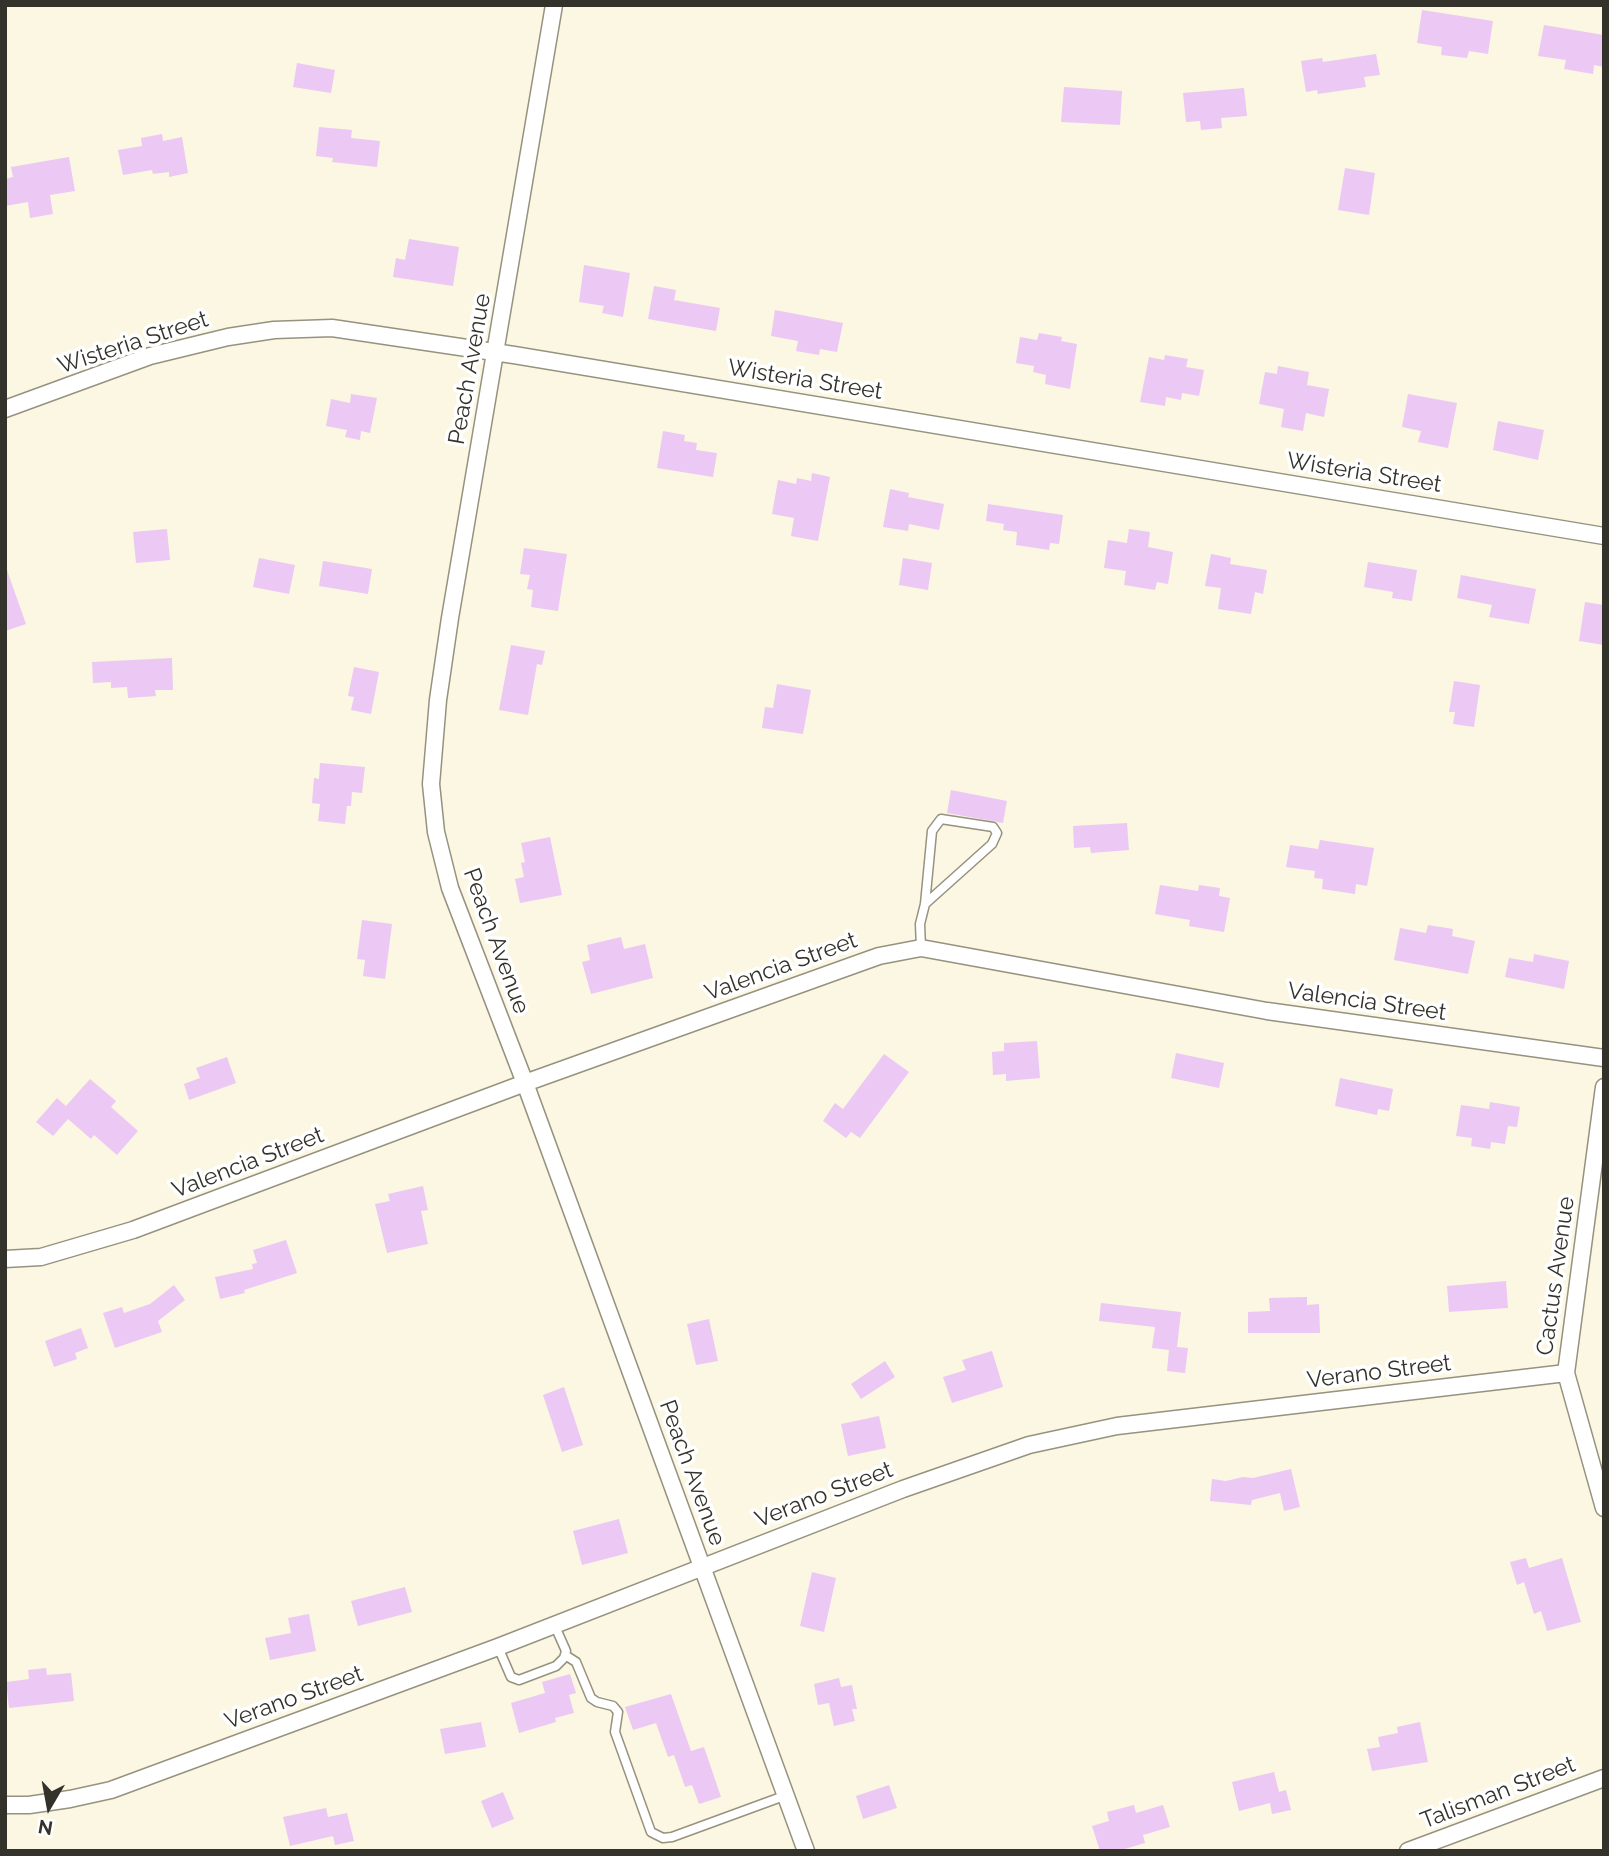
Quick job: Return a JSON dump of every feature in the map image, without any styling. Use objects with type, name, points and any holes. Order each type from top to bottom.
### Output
[{"type":"street","name":"Peach Avenue","points":[[554,5],[438,700],[431,784],[436,832],[450,888],[806,1851]]},
{"type":"street","name":"Wisteria Street","points":[[5,409],[150,356],[228,337],[270,331],[332,328],[496,352],[1604,536]]},
{"type":"street","name":"Valencia Street","points":[[5,1259],[41,1257],[133,1230],[524,1083],[879,956],[921,948],[1268,1011],[1604,1058]]},
{"type":"street","name":"Cactus Avenue","points":[[1604,1087],[1566,1373],[1604,1508]]},
{"type":"street","name":"Verano Street","points":[[5,1805],[29,1805],[111,1790],[498,1647],[702,1566],[1028,1445],[1117,1426],[1566,1373]]},
{"type":"street","name":"Talisman Street","points":[[1408,1851],[1604,1777]]},
{"type":"lane","points":[[921,948],[920,925],[925,904],[932,831],[941,819],[993,827],[997,834],[992,844],[925,904]]},
{"type":"lane","points":[[498,1647],[511,1677],[519,1680],[556,1666],[566,1651],[554,1624]]},
{"type":"lane","points":[[565,1655],[576,1662],[592,1698],[613,1706],[618,1712],[615,1732],[650,1832],[663,1838],[672,1837],[784,1796]]},
{"type":"building","points":[[1422,10],[1493,21],[1488,54],[1469,51],[1467,58],[1441,55],[1442,47],[1417,43]]},
{"type":"building","points":[[1544,25],[1604,35],[1604,67],[1594,65],[1593,74],[1564,69],[1566,60],[1538,56]]},
{"type":"building","points":[[1376,54],[1380,75],[1364,77],[1366,87],[1318,94],[1317,90],[1306,92],[1301,61],[1322,58],[1323,62]]},
{"type":"building","points":[[297,63],[335,70],[331,93],[293,87]]},
{"type":"building","points":[[1064,87],[1122,91],[1120,125],[1061,122]]},
{"type":"building","points":[[1244,88],[1247,116],[1221,118],[1222,128],[1201,130],[1200,121],[1186,122],[1183,93]]},
{"type":"building","points":[[319,127],[352,130],[351,138],[380,141],[377,167],[332,162],[333,158],[316,156]]},
{"type":"building","points":[[162,134],[163,141],[182,137],[188,173],[169,177],[169,172],[153,174],[152,170],[123,175],[118,150],[142,146],[141,138]]},
{"type":"building","points":[[69,157],[75,191],[50,195],[53,214],[30,218],[28,202],[5,206],[5,179],[13,177],[11,167]]},
{"type":"building","points":[[1345,168],[1375,173],[1369,215],[1338,210]]},
{"type":"building","points":[[409,239],[459,247],[453,286],[393,277],[396,258],[405,260]]},
{"type":"building","points":[[584,265],[630,273],[623,317],[602,313],[604,306],[579,302]]},
{"type":"building","points":[[654,286],[676,290],[674,300],[720,308],[716,331],[648,319]]},
{"type":"building","points":[[775,310],[843,323],[837,352],[820,349],[819,355],[796,351],[798,341],[771,336]]},
{"type":"building","points":[[1039,333],[1062,337],[1061,341],[1077,344],[1070,389],[1045,384],[1046,375],[1033,372],[1034,366],[1016,363],[1020,337],[1037,340]]},
{"type":"building","points":[[1165,355],[1188,359],[1186,367],[1204,370],[1199,396],[1182,393],[1181,400],[1166,397],[1165,406],[1140,402],[1149,357],[1164,360]]},
{"type":"building","points":[[1278,366],[1309,372],[1307,385],[1329,389],[1324,417],[1306,413],[1303,431],[1281,427],[1284,409],[1259,404],[1265,372],[1277,374]]},
{"type":"building","points":[[351,394],[377,398],[370,433],[361,431],[360,440],[345,437],[347,430],[326,426],[331,399],[350,403]]},
{"type":"building","points":[[1408,394],[1457,403],[1448,448],[1418,442],[1421,431],[1402,427]]},
{"type":"building","points":[[1498,421],[1544,430],[1538,460],[1493,450]]},
{"type":"building","points":[[663,431],[685,435],[684,441],[697,443],[696,450],[717,453],[713,477],[657,468]]},
{"type":"building","points":[[812,473],[830,477],[818,541],[791,536],[794,518],[772,514],[778,480],[796,484],[797,478],[811,481]]},
{"type":"building","points":[[890,489],[909,493],[908,497],[944,504],[939,530],[909,524],[908,531],[883,527]]},
{"type":"building","points":[[988,504],[1063,515],[1059,544],[1050,543],[1049,550],[1016,545],[1017,532],[1003,530],[1004,524],[986,521]]},
{"type":"building","points":[[167,529],[170,560],[136,563],[133,532]]},
{"type":"building","points":[[1129,529],[1150,532],[1148,547],[1173,552],[1168,584],[1157,582],[1155,590],[1124,585],[1126,571],[1104,568],[1108,540],[1127,543]]},
{"type":"building","points":[[524,548],[567,554],[558,611],[531,607],[533,590],[527,589],[530,575],[520,574]]},
{"type":"building","points":[[1211,554],[1231,558],[1230,564],[1267,570],[1263,594],[1255,592],[1251,614],[1218,609],[1221,588],[1205,586]]},
{"type":"building","points":[[259,558],[295,565],[289,594],[253,587]]},
{"type":"building","points":[[903,558],[932,563],[928,590],[899,585]]},
{"type":"building","points":[[323,561],[372,569],[368,594],[319,586]]},
{"type":"building","points":[[1368,562],[1417,570],[1412,601],[1392,598],[1393,592],[1364,587]]},
{"type":"building","points":[[5,570],[26,624],[5,631]]},
{"type":"building","points":[[1461,575],[1536,589],[1529,624],[1489,617],[1492,605],[1457,598]]},
{"type":"building","points":[[1585,602],[1604,605],[1604,645],[1579,641]]},
{"type":"building","points":[[511,645],[545,651],[542,665],[537,664],[528,715],[499,710]]},
{"type":"building","points":[[172,658],[173,690],[155,690],[156,696],[128,698],[127,687],[111,688],[111,682],[93,683],[92,662]]},
{"type":"building","points":[[354,667],[379,672],[371,714],[351,710],[354,697],[348,696]]},
{"type":"building","points":[[1454,681],[1480,685],[1474,727],[1453,724],[1455,712],[1449,712]]},
{"type":"building","points":[[777,684],[811,690],[803,734],[762,728],[765,707],[773,708]]},
{"type":"building","points":[[320,763],[365,767],[362,793],[352,792],[345,824],[318,821],[320,804],[312,803],[314,778],[319,779]]},
{"type":"building","points":[[951,790],[1007,801],[1003,823],[947,813]]},
{"type":"building","points":[[1127,823],[1129,850],[1091,853],[1090,847],[1074,848],[1073,826]]},
{"type":"building","points":[[550,837],[562,895],[520,903],[515,879],[524,877],[521,863],[525,862],[521,843]]},
{"type":"building","points":[[1320,840],[1374,848],[1367,886],[1356,884],[1355,894],[1322,889],[1323,879],[1314,878],[1315,871],[1286,867],[1290,845],[1318,849]]},
{"type":"building","points":[[1160,885],[1198,891],[1199,885],[1220,888],[1219,896],[1230,898],[1224,932],[1189,926],[1190,920],[1155,914]]},
{"type":"building","points":[[362,920],[392,924],[385,979],[363,976],[365,960],[357,959]]},
{"type":"building","points":[[1428,925],[1453,929],[1452,936],[1475,941],[1468,974],[1394,960],[1400,928],[1426,933]]},
{"type":"building","points":[[621,937],[624,949],[645,944],[653,978],[591,994],[582,962],[590,960],[587,945]]},
{"type":"building","points":[[1534,954],[1569,961],[1564,989],[1505,977],[1509,958],[1533,962]]},
{"type":"building","points":[[1037,1041],[1040,1078],[1006,1081],[1006,1074],[993,1075],[992,1052],[1004,1051],[1004,1043]]},
{"type":"building","points":[[1176,1053],[1224,1063],[1219,1088],[1171,1078]]},
{"type":"building","points":[[884,1054],[909,1072],[860,1138],[851,1132],[846,1138],[823,1121],[835,1103],[843,1109]]},
{"type":"building","points":[[227,1057],[236,1083],[189,1100],[184,1084],[200,1078],[196,1068]]},
{"type":"building","points":[[1340,1078],[1393,1089],[1389,1111],[1378,1109],[1377,1115],[1335,1106]]},
{"type":"building","points":[[90,1079],[116,1101],[111,1107],[138,1131],[117,1155],[94,1135],[91,1139],[68,1119],[53,1136],[36,1122],[57,1098],[66,1106]]},
{"type":"building","points":[[1490,1102],[1520,1107],[1517,1127],[1508,1126],[1505,1144],[1491,1142],[1490,1149],[1471,1146],[1472,1138],[1456,1136],[1461,1105],[1489,1109]]},
{"type":"building","points":[[423,1186],[428,1210],[421,1211],[428,1244],[387,1253],[375,1204],[390,1201],[388,1194]]},
{"type":"building","points":[[286,1240],[297,1273],[244,1290],[245,1293],[220,1299],[215,1277],[253,1269],[252,1264],[257,1263],[253,1250]]},
{"type":"building","points":[[1506,1281],[1508,1308],[1449,1312],[1447,1286]]},
{"type":"building","points":[[174,1285],[185,1300],[158,1321],[162,1332],[115,1348],[103,1313],[122,1307],[124,1313],[150,1304]]},
{"type":"building","points":[[1307,1297],[1307,1305],[1319,1304],[1320,1333],[1248,1333],[1248,1312],[1270,1311],[1269,1298]]},
{"type":"building","points":[[1101,1303],[1181,1312],[1177,1347],[1188,1348],[1185,1373],[1167,1371],[1169,1350],[1152,1348],[1155,1327],[1099,1321]]},
{"type":"building","points":[[709,1319],[718,1361],[696,1365],[687,1324]]},
{"type":"building","points":[[81,1328],[88,1348],[75,1353],[77,1359],[54,1367],[45,1341]]},
{"type":"building","points":[[992,1351],[1003,1387],[952,1403],[943,1377],[966,1370],[962,1360]]},
{"type":"building","points":[[885,1361],[895,1377],[861,1399],[851,1384]]},
{"type":"building","points":[[564,1387],[583,1445],[562,1452],[543,1395]]},
{"type":"building","points":[[879,1416],[886,1448],[848,1456],[841,1424]]},
{"type":"building","points":[[1291,1469],[1300,1507],[1284,1511],[1280,1493],[1252,1500],[1251,1505],[1210,1501],[1212,1479],[1226,1481],[1253,1478]]},
{"type":"building","points":[[619,1519],[628,1553],[582,1565],[573,1531]]},
{"type":"building","points":[[1526,1558],[1529,1568],[1562,1558],[1581,1622],[1547,1631],[1541,1611],[1534,1614],[1524,1582],[1517,1585],[1510,1562]]},
{"type":"building","points":[[812,1572],[836,1578],[824,1632],[800,1626]]},
{"type":"building","points":[[405,1587],[412,1612],[358,1626],[351,1601]]},
{"type":"building","points":[[309,1614],[316,1651],[270,1660],[265,1638],[291,1633],[288,1618]]},
{"type":"building","points":[[46,1668],[47,1675],[71,1673],[74,1701],[9,1708],[6,1682],[29,1679],[28,1670]]},
{"type":"building","points":[[570,1674],[576,1693],[569,1695],[574,1713],[555,1718],[556,1722],[519,1733],[511,1703],[545,1693],[542,1682]]},
{"type":"building","points":[[839,1678],[841,1687],[852,1685],[857,1709],[852,1709],[855,1721],[834,1726],[829,1703],[818,1705],[814,1684]]},
{"type":"building","points":[[671,1694],[691,1751],[704,1747],[721,1797],[699,1804],[692,1785],[685,1787],[674,1755],[668,1757],[656,1723],[633,1730],[625,1707]]},
{"type":"building","points":[[481,1722],[486,1747],[445,1754],[440,1729]]},
{"type":"building","points":[[1420,1722],[1428,1762],[1372,1771],[1367,1749],[1380,1747],[1378,1737],[1398,1733],[1397,1727]]},
{"type":"building","points":[[1274,1772],[1279,1792],[1286,1790],[1291,1810],[1272,1814],[1270,1803],[1239,1811],[1232,1782]]},
{"type":"building","points":[[889,1785],[897,1808],[863,1819],[856,1796]]},
{"type":"building","points":[[503,1792],[514,1819],[492,1828],[481,1801]]},
{"type":"building","points":[[1134,1805],[1136,1813],[1163,1805],[1170,1827],[1143,1835],[1145,1843],[1118,1851],[1100,1851],[1092,1826],[1109,1821],[1107,1812]]},
{"type":"building","points":[[326,1808],[328,1817],[347,1813],[354,1841],[335,1845],[333,1836],[290,1846],[283,1817]]}]
